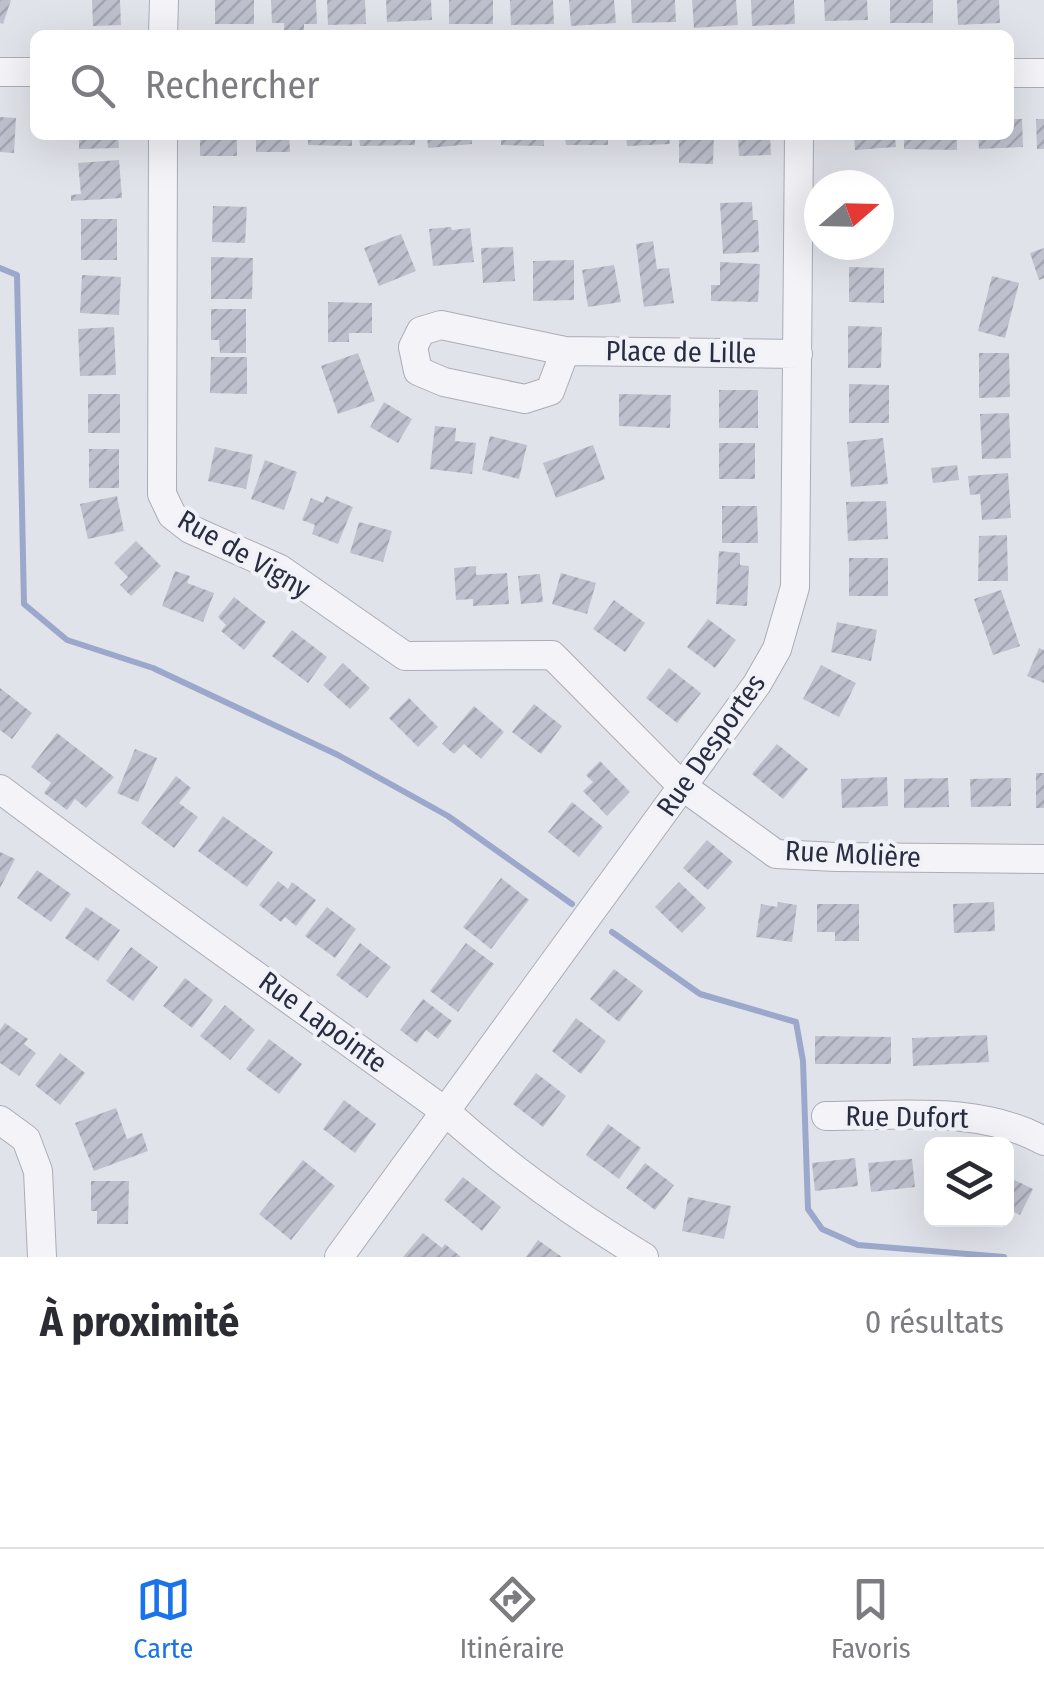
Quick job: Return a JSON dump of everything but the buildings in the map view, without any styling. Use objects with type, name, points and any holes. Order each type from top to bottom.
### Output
[{"type":"street","points":[[163,30],[164,0]]},
{"type":"street","points":[[0,72],[30,72]]},
{"type":"street","points":[[1014,73],[1044,73]]},
{"type":"street","name":"Rue de Vigny","points":[[162,140],[162,494],[172,515],[190,529],[280,569],[404,656],[552,655],[682,786]]},
{"type":"street","name":"Rue Desportes","points":[[339,1257],[757,684],[776,649],[795,587],[798,140]]},
{"type":"street","name":"Place de Lille","points":[[565,351],[550,391],[525,399],[444,382],[418,371],[412,347],[421,331],[441,324],[565,351],[798,354]]},
{"type":"street","name":"Rue Molière","points":[[682,786],[776,854],[1044,858]]},
{"type":"street","name":"Rue Lapointe","points":[[0,789],[161,910],[222,949],[446,1112],[470,1134],[644,1257]]},
{"type":"street","name":"Rue Dufort","points":[[826,1116],[978,1117],[1044,1141]]},
{"type":"street","points":[[0,1120],[26,1139],[38,1172],[42,1257]]},
{"type":"waterway","points":[[0,268],[17,275],[24,604],[67,640],[153,668],[338,755],[448,816],[572,904]]},
{"type":"waterway","points":[[612,932],[700,994],[796,1022],[803,1061],[808,1209],[822,1229],[858,1245],[1004,1257]]}]
